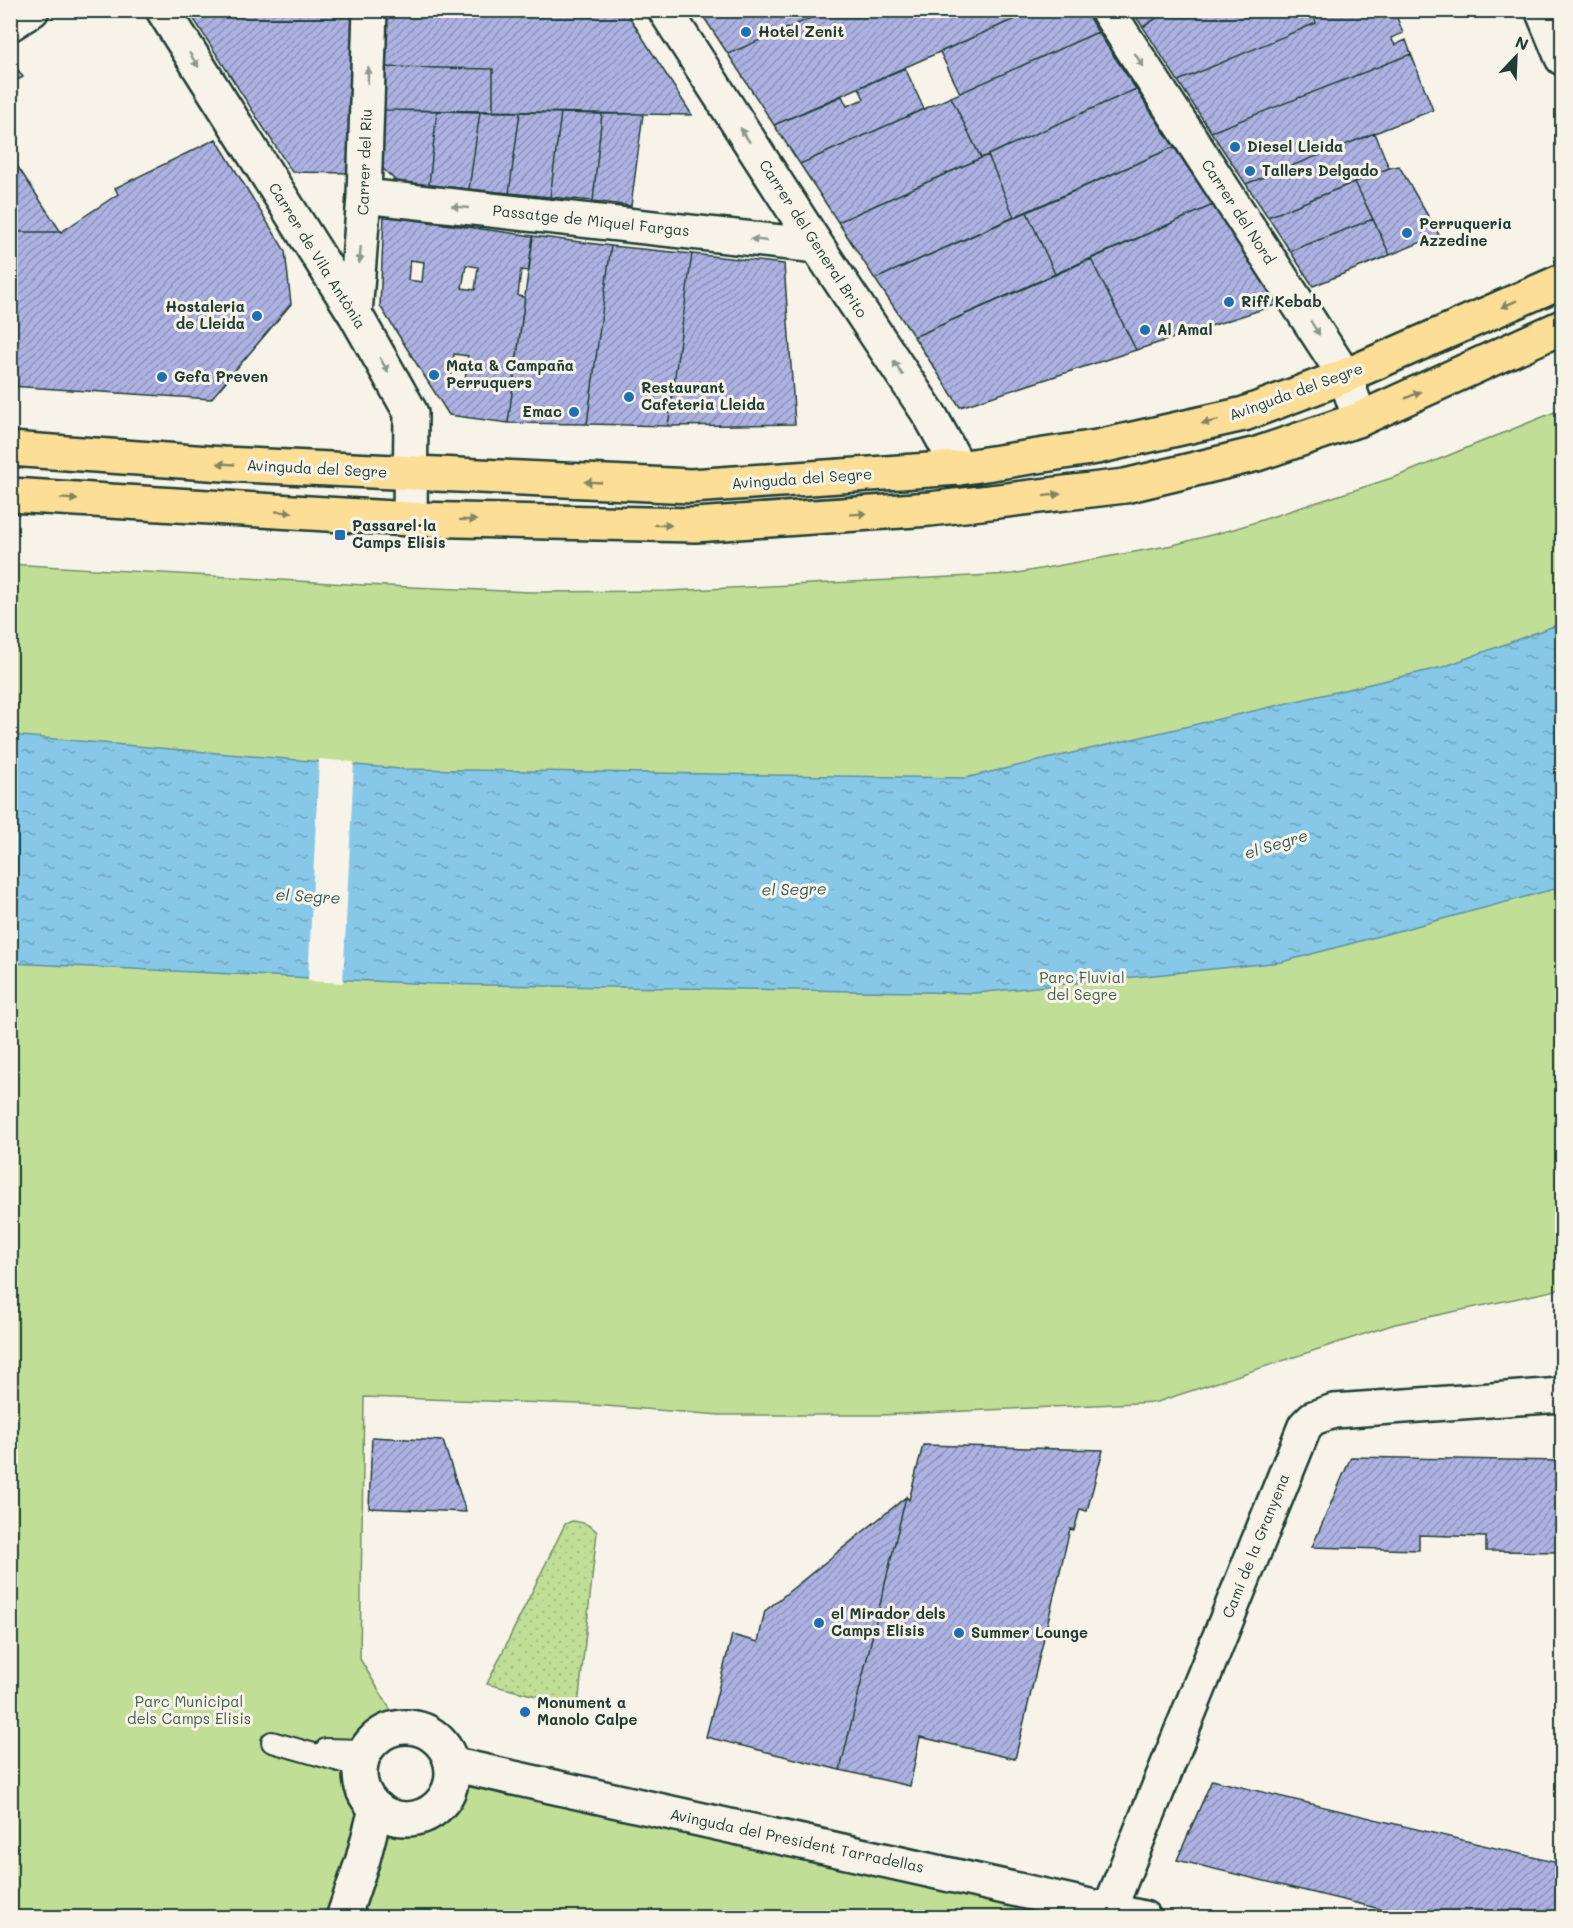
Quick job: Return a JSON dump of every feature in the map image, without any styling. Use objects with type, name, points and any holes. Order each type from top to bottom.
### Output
[{"type":"main road","name":"Avinguda del Segre","points":[[10,449],[223,464],[691,486],[959,468],[1097,447],[1244,414],[1345,376],[1563,281]]},
{"type":"main road","points":[[10,495],[410,519],[695,525],[930,510],[1125,486],[1257,454],[1360,419],[1563,327]]},
{"type":"street","points":[[10,24],[32,10]]},
{"type":"street","name":"Carrer de Vila Antònia","points":[[163,10],[355,314],[411,413],[410,519]]},
{"type":"street","name":"Carrer del Riu","points":[[355,314],[364,196],[370,10]]},
{"type":"street","name":"Carrer del General Brito","points":[[665,10],[817,246],[931,417],[959,468]]},
{"type":"street","name":"Carrer del Nord","points":[[1107,10],[1345,376],[1360,419]]},
{"type":"street","points":[[1542,10],[1563,57]]},
{"type":"street","name":"Passatge de Miquel Fargas","points":[[364,196],[817,246]]},
{"type":"street","name":"Camí de la Granyena","points":[[1109,1910],[1305,1426],[1313,1418],[1334,1411],[1563,1395]]},
{"type":"street","points":[[401,1727],[427,1732],[438,1740],[451,1764],[451,1779],[447,1794],[436,1808],[420,1817],[402,1819],[390,1817],[376,1809],[368,1800],[359,1778],[362,1758],[373,1740],[386,1731],[401,1727]]},
{"type":"street","name":"Avinguda del President Tarradellas","points":[[451,1764],[1144,1917]]},
{"type":"street","points":[[343,1917],[363,1859],[376,1809]]},
{"type":"lane","points":[[272,1742],[301,1749],[362,1758]]},
{"type":"green space","name":"Parc Fluvial del Segre","points":[[1562,409],[1562,1289],[1395,1324],[1157,1402],[881,1415],[720,1415],[580,1404],[364,1397],[360,1659],[401,1727],[376,1739],[362,1762],[360,1777],[363,1791],[382,1811],[395,1817],[409,1819],[423,1816],[439,1805],[451,1779],[1144,1917],[11,1917],[10,564],[364,585],[531,592],[668,591],[1012,574],[1173,545],[1234,529],[1398,476]]},
{"type":"green space","points":[[572,1521],[586,1524],[597,1532],[578,1706],[487,1684],[565,1524]]},
{"type":"water","name":"el Segre","points":[[1562,623],[1562,887],[1282,962],[976,993],[431,984],[11,963],[10,735],[401,769],[965,778],[1443,667]]},
{"type":"pier","points":[[319,759],[354,762],[343,983],[308,981]]},
{"type":"building","points":[[188,10],[354,10],[350,173],[292,172]]},
{"type":"building","points":[[386,10],[625,10],[692,115],[493,111],[493,69],[384,67]]},
{"type":"building","name":"Hotel Zenit","points":[[699,10],[829,10],[728,54]]},
{"type":"building","points":[[829,10],[1035,10],[774,125],[728,54]]},
{"type":"building","points":[[1035,10],[1084,10],[1098,32],[960,93],[940,52]]},
{"type":"building","points":[[1131,10],[1169,10],[1143,27]]},
{"type":"building","points":[[1169,10],[1312,10],[1316,23],[1178,81],[1143,27]]},
{"type":"building","points":[[1312,10],[1380,10],[1381,14],[1394,10],[1403,33],[1391,38],[1395,45],[1406,40],[1411,54],[1211,132],[1178,81],[1316,23]]},
{"type":"building","points":[[1098,32],[1136,89],[981,158],[951,97]]},
{"type":"building","points":[[1411,54],[1433,110],[1246,184],[1211,132]]},
{"type":"building","points":[[10,58],[23,77],[10,84]]},
{"type":"building","points":[[384,67],[493,69],[493,111],[382,110]]},
{"type":"building","points":[[905,68],[924,109],[800,164],[774,125],[842,96],[847,106],[864,99],[859,88]]},
{"type":"building","points":[[1136,89],[1174,147],[1014,217],[988,155]]},
{"type":"building","points":[[951,97],[981,158],[838,222],[800,164]]},
{"type":"building","points":[[382,110],[437,111],[429,185],[396,181],[380,166]]},
{"type":"building","points":[[437,111],[480,112],[469,189],[429,185]]},
{"type":"building","points":[[480,112],[520,112],[509,193],[469,189]]},
{"type":"building","points":[[520,112],[561,113],[550,197],[509,193]]},
{"type":"building","points":[[561,113],[602,114],[593,201],[550,197]]},
{"type":"building","points":[[602,114],[643,114],[631,206],[593,201]]},
{"type":"building","points":[[1375,133],[1389,168],[1268,217],[1246,184]]},
{"type":"building","points":[[216,139],[285,251],[291,304],[211,399],[10,386],[10,232],[61,232],[118,194],[115,188]]},
{"type":"building","points":[[1174,147],[1213,205],[1055,274],[1027,212]]},
{"type":"building","points":[[10,155],[61,232],[10,232]]},
{"type":"building","points":[[988,155],[1014,217],[875,279],[838,222]]},
{"type":"building","points":[[1399,166],[1439,235],[1390,255],[1355,182]]},
{"type":"building","points":[[1355,182],[1373,219],[1290,251],[1268,217]]},
{"type":"building","points":[[1213,205],[1279,304],[1136,350],[1091,259]]},
{"type":"building","points":[[1027,212],[1055,274],[914,337],[875,279]]},
{"type":"building","points":[[384,216],[533,236],[529,271],[521,270],[518,296],[525,297],[508,423],[449,415],[380,306]],"holes":[[[410,260],[424,262],[422,282],[408,280]],[[466,265],[478,267],[475,290],[462,288]],[[454,354],[468,356],[465,381],[451,379]]]},
{"type":"building","points":[[1373,219],[1390,255],[1313,286],[1290,251]]},
{"type":"building","points":[[533,236],[611,246],[587,424],[508,423]]},
{"type":"building","points":[[611,246],[692,254],[668,426],[587,424]]},
{"type":"building","points":[[692,254],[784,264],[795,424],[668,426]]},
{"type":"building","points":[[1091,259],[1136,350],[960,407],[914,337]]},
{"type":"building","points":[[372,1437],[443,1441],[466,1512],[369,1508]]},
{"type":"building","name":"Summer Lounge","points":[[923,1445],[1103,1450],[1087,1511],[1080,1509],[1074,1530],[1070,1529],[1015,1759],[920,1737],[910,1786],[840,1770],[906,1497],[909,1500]]},
{"type":"building","points":[[1351,1457],[1562,1461],[1562,1552],[1486,1551],[1486,1537],[1419,1535],[1419,1550],[1312,1547]]},
{"type":"building","name":"el Mirador dels Camps Elisis","points":[[906,1497],[840,1770],[706,1737],[732,1635],[758,1642],[765,1611]]},
{"type":"building","points":[[1212,1780],[1562,1864],[1562,1918],[1418,1918],[1177,1860]]},
{"type":"place","name":"Hotel Zenit","points":[[746,32]]},
{"type":"place","name":"Diesel Lleida","points":[[1235,147]]},
{"type":"place","name":"Tallers Delgado","points":[[1250,171]]},
{"type":"place","name":"Perruqueria Azzedine","points":[[1407,233]]},
{"type":"place","name":"Riff Kebab","points":[[1229,302]]},
{"type":"place","name":"Hostaleria de Lleida","points":[[257,316]]},
{"type":"place","name":"Al Amal","points":[[1145,330]]},
{"type":"place","name":"Mata & Campaña Perruquers","points":[[434,375]]},
{"type":"place","name":"Gefa Preven","points":[[162,377]]},
{"type":"place","name":"Restaurant Cafeteria Lleida","points":[[629,397]]},
{"type":"place","name":"Emac","points":[[574,412]]},
{"type":"place","name":"Passarel·la Camps Elisis","points":[[340,535]]},
{"type":"place","name":"el Mirador dels Camps Elisis","points":[[819,1623]]},
{"type":"place","name":"Summer Lounge","points":[[959,1633]]},
{"type":"place","name":"Monument a Manolo Calpe","points":[[525,1712]]},
{"type":"park label","name":"Parc Municipal dels Camps Elisis","points":[[189,1710]]}]
